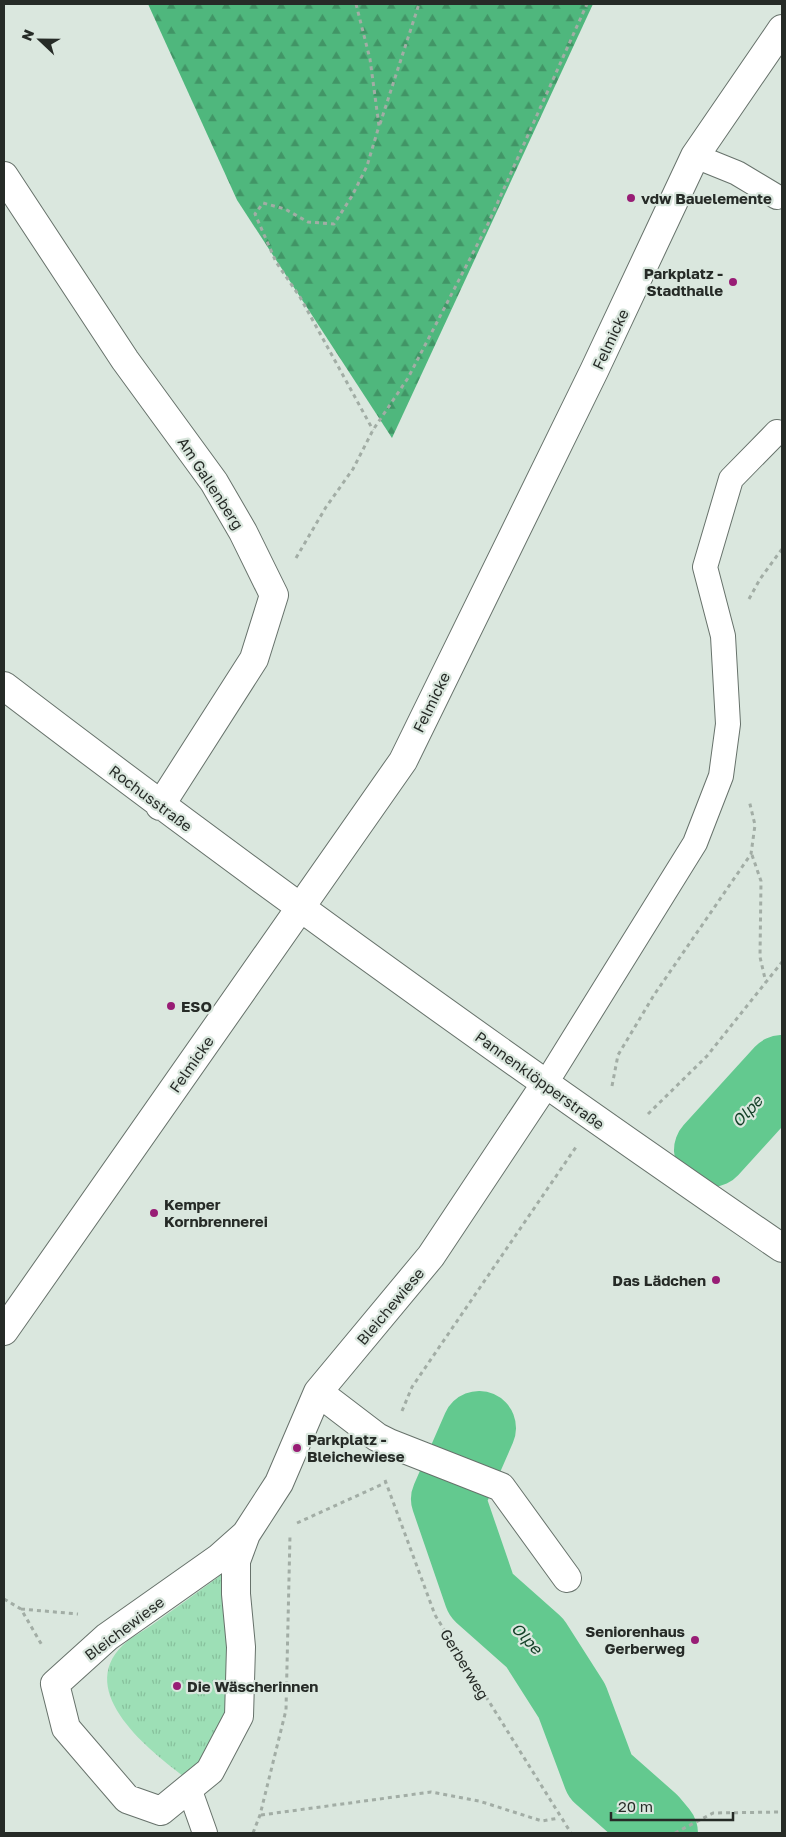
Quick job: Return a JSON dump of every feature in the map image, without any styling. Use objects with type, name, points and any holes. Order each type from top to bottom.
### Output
[{"type":"street","name":"Felmicke","points":[[4,1331],[403,761],[594,372],[695,156],[782,29]]},
{"type":"street","name":"Am Gallenberg","points":[[4,176],[126,360],[214,482],[243,532],[274,595]]},
{"type":"street","points":[[160,806],[254,659],[274,595]]},
{"type":"street","name":"Rochusstraße","points":[[4,686],[160,806],[300,908]]},
{"type":"street","name":"Pannenklöpperstraße","points":[[300,908],[622,1138],[782,1248]]},
{"type":"street","name":"Bleichewiese","points":[[246,1534],[219,1558],[107,1637],[55,1684],[66,1728],[128,1799],[161,1811],[210,1771],[239,1716],[241,1646],[236,1594],[236,1561],[246,1534],[279,1483],[318,1392],[431,1256],[546,1083]]},
{"type":"street","points":[[318,1392],[377,1437],[502,1487],[567,1578]]},
{"type":"lane","points":[[695,156],[737,173],[777,197]]},
{"type":"lane","points":[[546,1083],[695,843],[720,776],[728,724],[722,636],[705,567],[730,479],[777,432]]},
{"type":"lane","points":[[189,1788],[205,1833]]},
{"type":"path","points":[[356,4],[370,59],[379,126]]},
{"type":"path","points":[[373,430],[300,297],[276,262],[255,214],[263,203],[285,209],[308,222],[334,224],[352,196],[367,166],[419,4]]},
{"type":"path","points":[[274,595],[326,507],[353,469],[373,430],[408,378],[488,224],[587,4]]},
{"type":"path","points":[[752,854],[761,881],[760,957],[766,983]]},
{"type":"path","points":[[622,1138],[707,1056],[782,962]]},
{"type":"path","points":[[253,1833],[260,1815],[286,1710],[290,1526],[385,1483],[389,1443],[412,1387],[570,1155]]},
{"type":"path","name":"Gerberweg","points":[[385,1483],[435,1615],[571,1833]]},
{"type":"path","points":[[4,1599],[21,1609],[90,1615],[125,1625]]},
{"type":"path","points":[[21,1609],[61,1678]]},
{"type":"path","points":[[260,1815],[431,1792],[479,1801],[542,1821],[560,1818]]},
{"type":"path","points":[[675,1833],[713,1813],[782,1812]]},
{"type":"green space","points":[[148,4],[593,4],[392,438],[237,200]]},
{"type":"green space","points":[[229,1566],[234,1717],[206,1768],[186,1778],[154,1753],[123,1719],[112,1701],[107,1682],[110,1663],[126,1642],[217,1578]]},
{"type":"waterway","name":"Olpe","points":[[711,1150],[782,1072]]},
{"type":"waterway","name":"Olpe","points":[[479,1428],[448,1499],[481,1595],[535,1643],[572,1701],[600,1776],[651,1821],[661,1833]]},
{"type":"place","name":"vdw Bauelemente","points":[[631,198]]},
{"type":"place","name":"Parkplatz - Stadthalle","points":[[733,282]]},
{"type":"place","name":"ESO","points":[[171,1006]]},
{"type":"place","name":"Kemper Kornbrennerei","points":[[154,1213]]},
{"type":"place","name":"Das Lädchen","points":[[716,1280]]},
{"type":"place","name":"Parkplatz - Bleichewiese","points":[[297,1448]]},
{"type":"place","name":"Seniorenhaus Gerberweg","points":[[695,1640]]},
{"type":"place","name":"Die Wäscherinnen","points":[[177,1686]]}]
